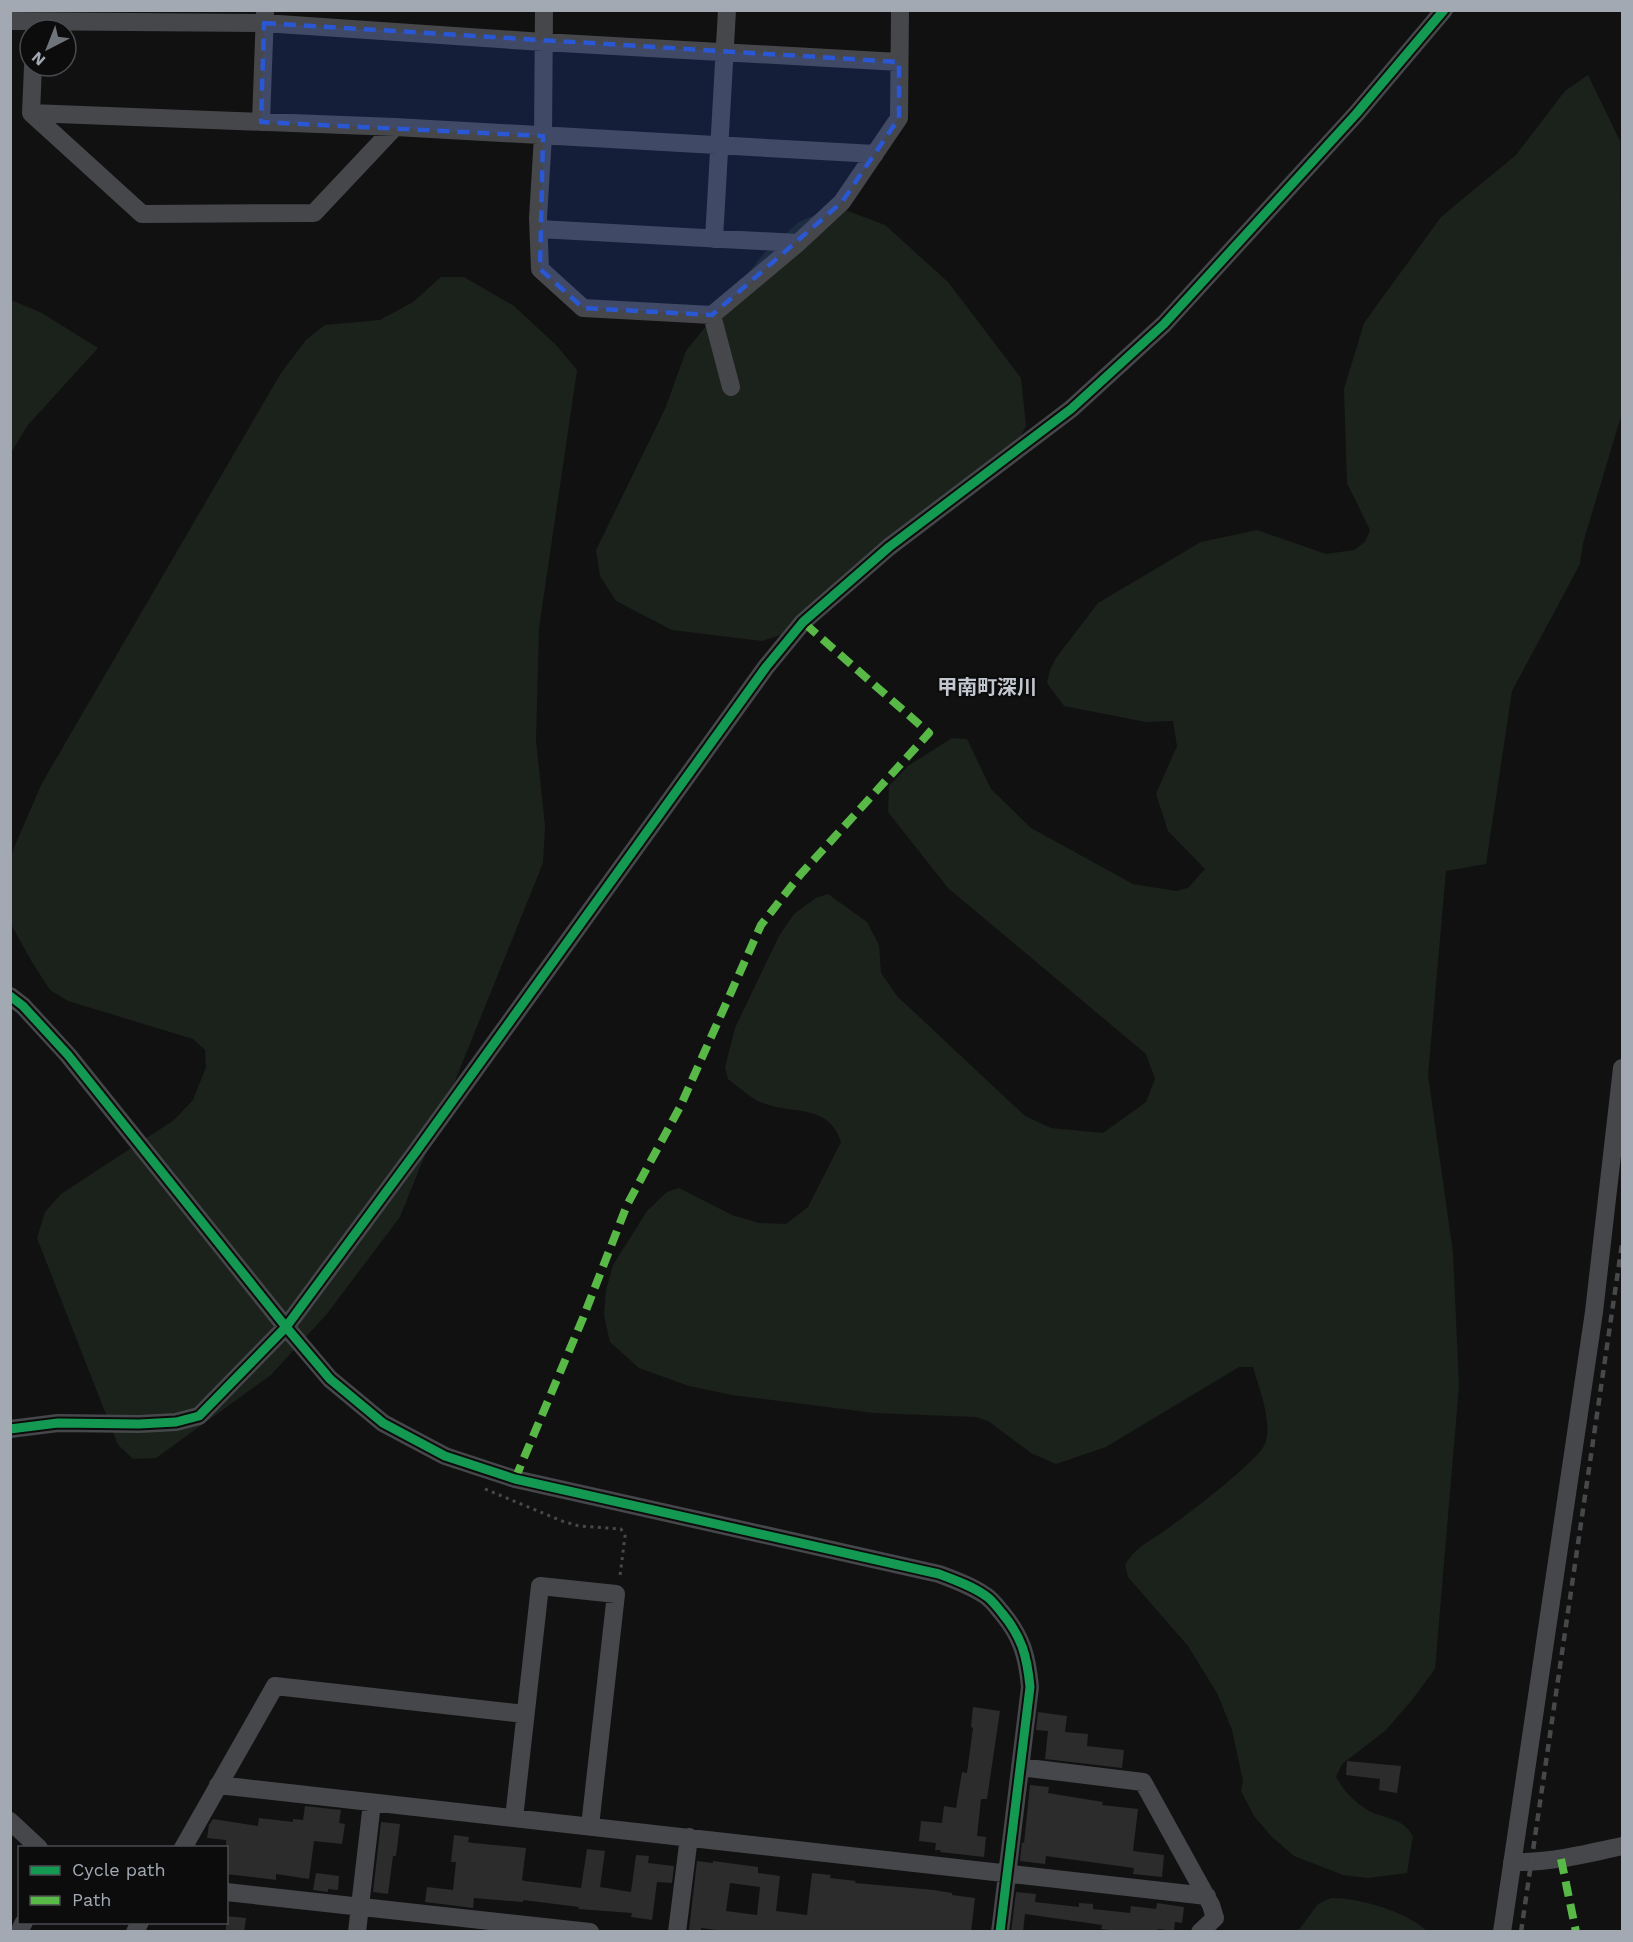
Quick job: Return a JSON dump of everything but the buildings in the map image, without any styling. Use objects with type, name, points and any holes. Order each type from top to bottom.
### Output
[{"type":"street","points":[[544,10],[540,269],[583,308],[712,315],[798,243],[842,202],[898,118],[900,10]]},
{"type":"street","points":[[714,239],[727,10]]},
{"type":"street","points":[[10,1429],[58,1423],[176,1422],[199,1416],[286,1327],[422,1144],[766,667],[803,622],[889,547],[1071,409],[1164,324],[1356,114],[1444,10]]},
{"type":"street","points":[[261,122],[265,17]]},
{"type":"street","points":[[78,19],[265,17],[543,42],[899,63]]},
{"type":"street","points":[[31,113],[32,78]]},
{"type":"street","points":[[31,113],[395,127],[875,154]]},
{"type":"street","points":[[31,113],[142,214],[314,213],[395,127]]},
{"type":"street","points":[[539,229],[798,243]]},
{"type":"street","points":[[712,315],[730,387]]},
{"type":"street","points":[[10,996],[23,1006],[68,1055],[286,1327],[330,1378],[383,1423],[445,1456],[515,1479],[939,1574],[975,1588],[989,1597],[1014,1628],[1022,1644],[1028,1665],[1030,1687],[1000,1932]]},
{"type":"street","points":[[1502,1932],[1594,1312],[1623,1068]]},
{"type":"street","points":[[514,1818],[540,1586],[616,1594],[590,1826]]},
{"type":"street","points":[[184,1846],[275,1686],[525,1714]]},
{"type":"street","points":[[1020,1767],[1143,1782],[1207,1896],[1215,1918],[1200,1932]]},
{"type":"street","points":[[218,1785],[1207,1896]]},
{"type":"street","points":[[357,1932],[372,1803]]},
{"type":"street","points":[[10,1821],[37,1846]]},
{"type":"street","points":[[677,1932],[689,1837]]},
{"type":"street","points":[[1512,1862],[1561,1859],[1623,1846]]},
{"type":"street","points":[[228,1892],[590,1932]]},
{"type":"path","points":[[479,1486],[561,1521],[579,1526],[621,1529],[625,1536],[616,1594]]},
{"type":"highlighted area","points":[[264,23],[899,62],[899,118],[842,202],[712,315],[583,308],[540,269],[543,136],[261,122]]},
{"type":"shaded area","points":[[1588,75],[1620,141],[1622,413],[1583,543],[1580,564],[1512,691],[1486,864],[1446,871],[1428,1075],[1453,1253],[1459,1386],[1435,1669],[1385,1731],[1342,1764],[1336,1777],[1359,1804],[1369,1811],[1399,1822],[1413,1836],[1407,1873],[1368,1878],[1343,1875],[1294,1856],[1272,1837],[1254,1816],[1241,1791],[1243,1781],[1232,1730],[1217,1693],[1188,1646],[1128,1577],[1125,1565],[1139,1548],[1189,1513],[1236,1475],[1260,1452],[1265,1444],[1267,1426],[1262,1395],[1253,1367],[1239,1367],[1106,1447],[1056,1464],[1031,1453],[988,1421],[976,1417],[874,1413],[732,1395],[689,1386],[639,1368],[610,1342],[604,1316],[606,1290],[613,1265],[647,1211],[667,1192],[679,1188],[732,1215],[759,1223],[786,1224],[808,1207],[841,1142],[835,1130],[828,1121],[809,1112],[774,1107],[754,1099],[728,1079],[725,1067],[735,1028],[779,936],[794,914],[816,898],[828,894],[867,922],[879,945],[881,973],[897,996],[1025,1116],[1051,1128],[1103,1133],[1146,1102],[1155,1079],[1146,1054],[948,888],[888,812],[889,786],[908,766],[952,738],[967,739],[991,789],[1031,828],[1133,884],[1176,891],[1188,888],[1205,869],[1168,831],[1156,794],[1177,746],[1173,721],[1146,722],[1064,706],[1047,683],[1050,670],[1056,658],[1098,603],[1201,542],[1257,530],[1326,554],[1354,550],[1365,542],[1370,530],[1347,483],[1344,389],[1364,323],[1441,217],[1516,155],[1565,91]]},
{"type":"shaded area","points":[[835,206],[885,225],[948,282],[1021,378],[1026,426],[1005,467],[793,631],[762,641],[672,630],[616,601],[600,576],[596,550],[665,409],[686,351],[765,252],[799,222]]},
{"type":"shaded area","points":[[441,277],[464,277],[514,306],[556,345],[577,370],[539,628],[536,740],[545,826],[543,863],[400,1217],[326,1315],[271,1375],[156,1458],[133,1459],[118,1445],[37,1238],[45,1212],[61,1194],[174,1120],[193,1100],[206,1067],[205,1050],[193,1039],[68,1001],[50,990],[13,928],[10,914],[10,863],[13,850],[42,783],[281,373],[306,340],[325,325],[380,320],[413,302]]},
{"type":"shaded area","points":[[11,300],[42,313],[98,348],[27,426],[11,453]]},
{"type":"shaded area","points":[[1331,1898],[1355,1900],[1382,1907],[1407,1917],[1427,1931],[1298,1931],[1318,1904]]},
{"type":"railway","points":[[1521,1932],[1622,1244]]},
{"type":"marked path","points":[[515,1479],[583,1318],[627,1205],[680,1107],[761,925],[800,875],[929,733],[803,622]]},
{"type":"marked path","points":[[1561,1859],[1576,1932]]},
{"type":"cycle path","points":[[10,1429],[58,1423],[176,1422],[199,1416],[286,1327],[415,1153],[766,667],[803,622],[889,547],[1071,409],[1164,324],[1356,114],[1444,10]]},
{"type":"cycle path","points":[[10,996],[23,1006],[68,1055],[330,1379],[383,1423],[445,1456],[515,1479],[939,1574],[981,1592],[990,1600],[1009,1622],[1019,1639],[1025,1656],[1030,1687],[1000,1932]]},
{"type":"district","name":"甲南町深川","points":[[987,687]]}]
